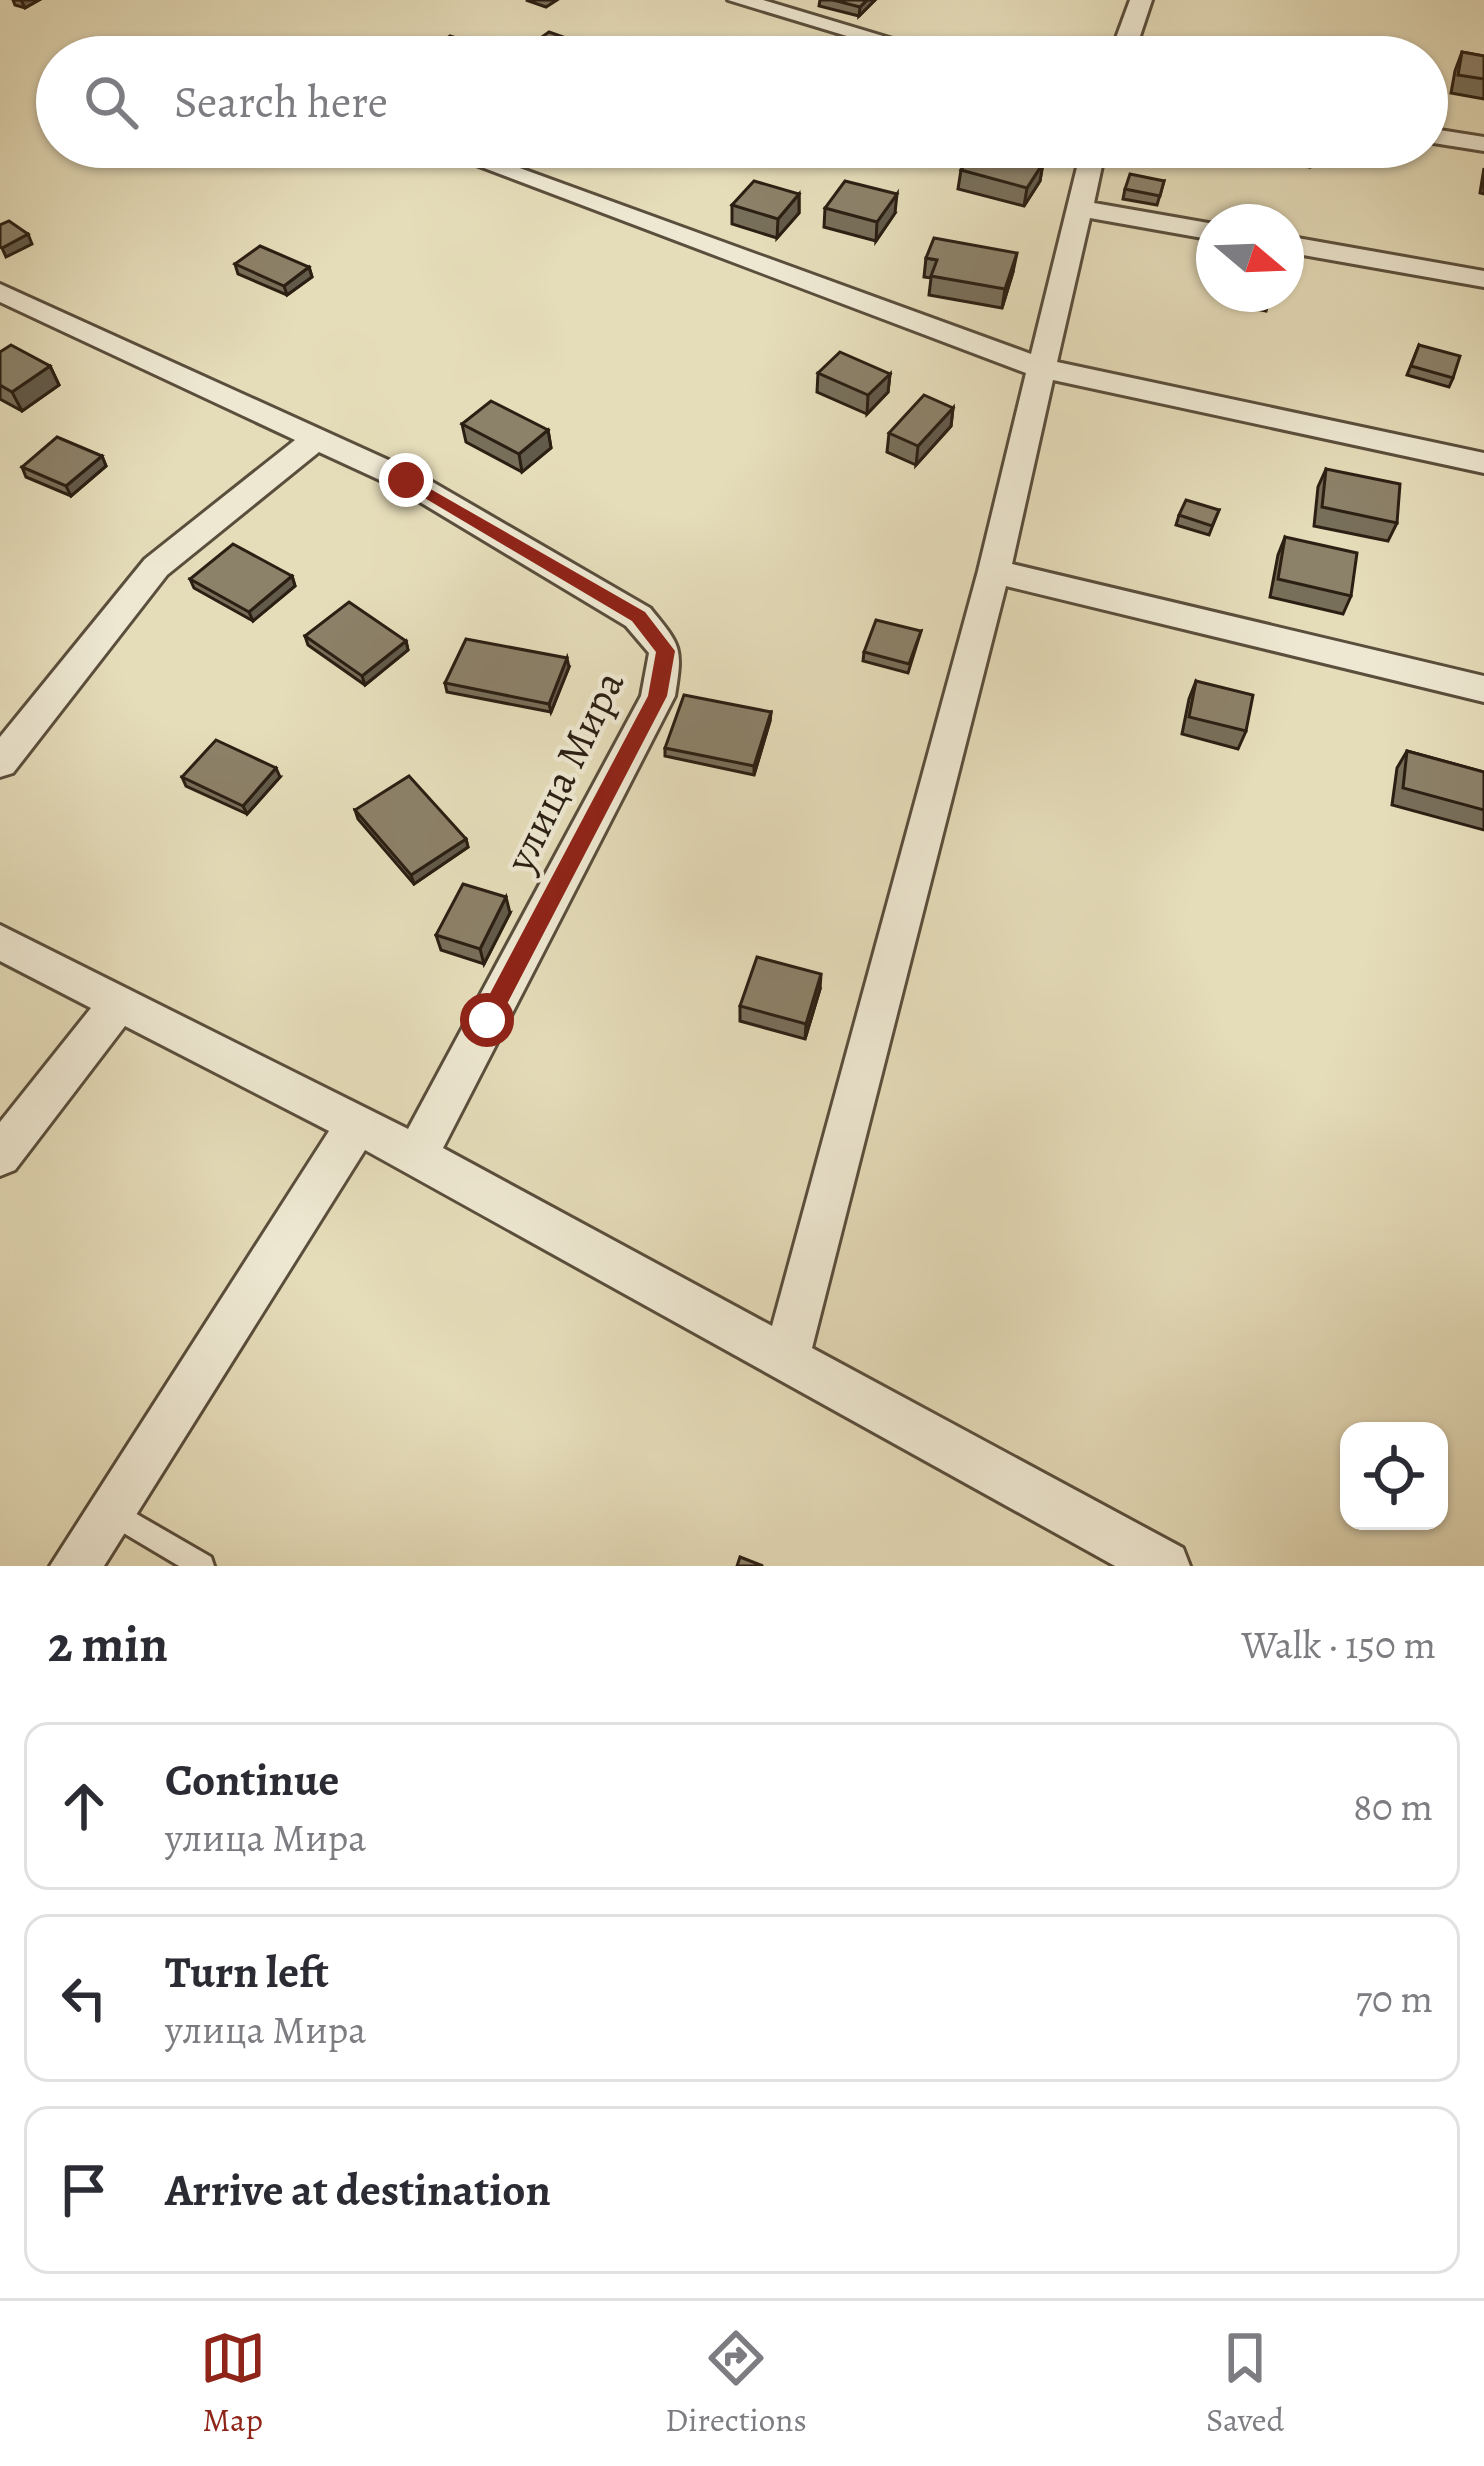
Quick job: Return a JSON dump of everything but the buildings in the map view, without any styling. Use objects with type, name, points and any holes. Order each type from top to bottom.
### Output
[{"type":"street","points":[[739,0],[867,36]]},
{"type":"street","points":[[1128,36],[1141,0]]},
{"type":"street","points":[[1448,138],[1484,144]]},
{"type":"street","points":[[496,168],[1041,368],[1484,463]]},
{"type":"street","points":[[787,1357],[994,571],[1089,168]]},
{"type":"street","points":[[1079,208],[1196,229]]},
{"type":"street","points":[[1304,247],[1484,279]]},
{"type":"street","name":"улица Мира","points":[[0,292],[406,480],[638,617],[666,651],[658,696],[416,1156]]},
{"type":"street","points":[[0,763],[157,567],[317,438]]},
{"type":"street","points":[[994,571],[1484,689]]},
{"type":"street","points":[[0,942],[358,1124],[1165,1566]]},
{"type":"street","points":[[0,1156],[117,1005]]},
{"type":"street","points":[[74,1566],[358,1124]]},
{"type":"lane","points":[[110,1511],[202,1566]]},
{"type":"route","points":[[406,480],[638,617],[666,651],[658,696],[487,1020]]}]
